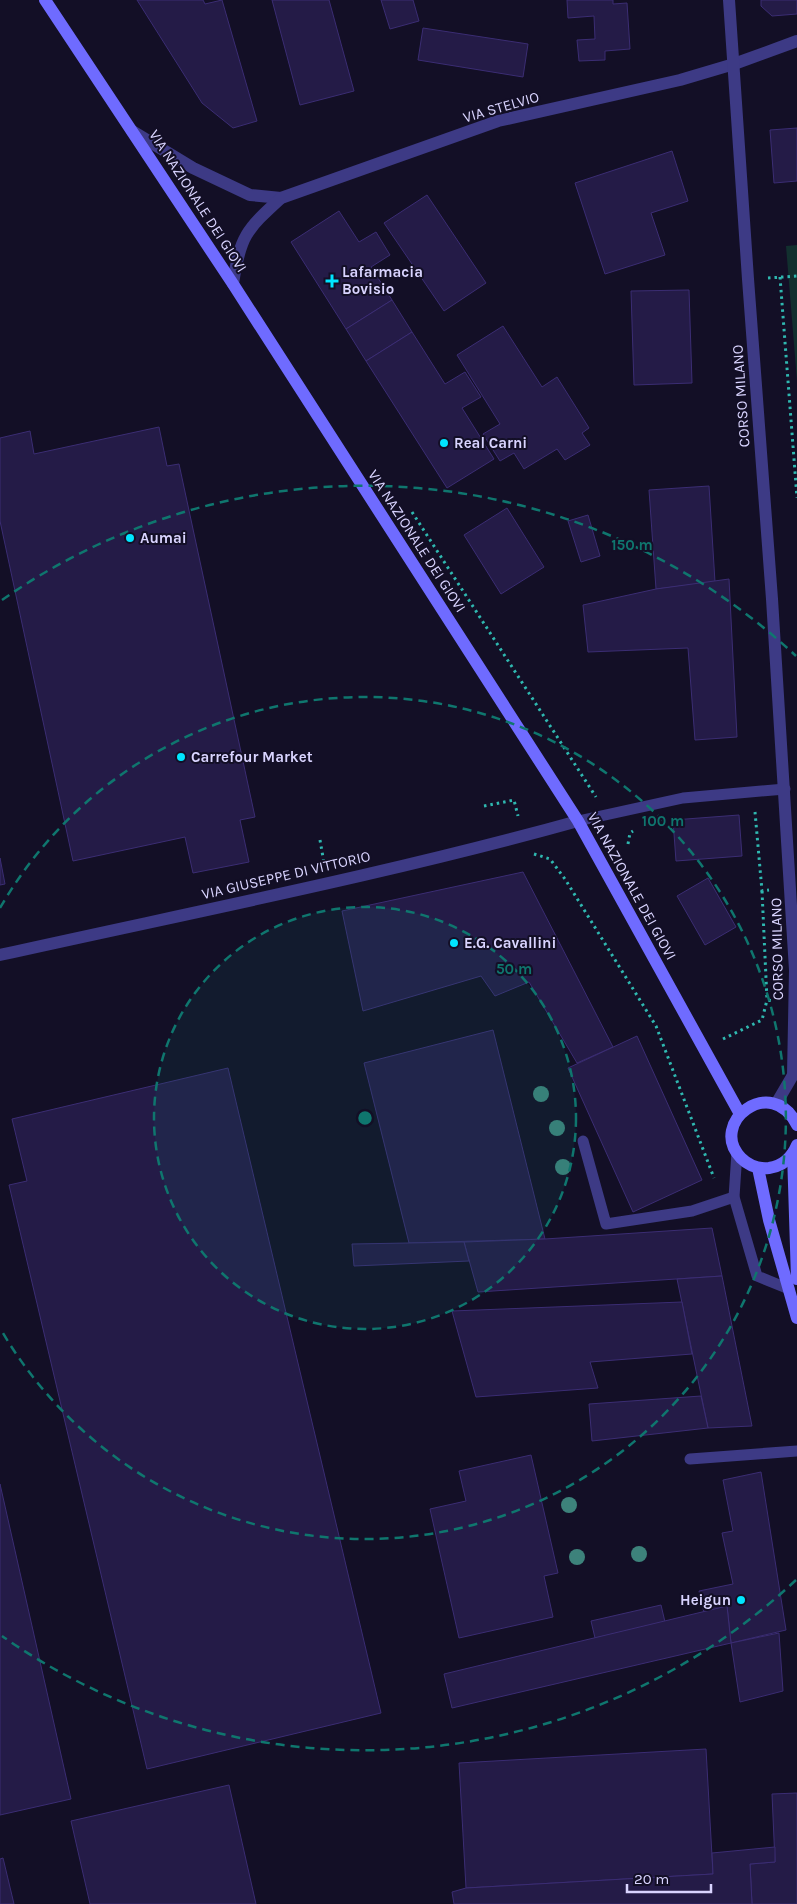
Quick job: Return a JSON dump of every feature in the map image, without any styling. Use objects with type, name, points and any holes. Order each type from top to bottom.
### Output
[{"type":"main road","name":"VIA NAZIONALE DEI GIOVI","points":[[45,0],[233,284],[578,821],[740,1114]]},
{"type":"main road","points":[[795,1149],[784,1163],[777,1166],[758,1168],[746,1162],[737,1152],[732,1133],[736,1120],[747,1107],[766,1102],[776,1104],[789,1112],[797,1125]]},
{"type":"main road","points":[[795,1149],[793,1284],[797,1318]]},
{"type":"main road","points":[[758,1168],[769,1220],[793,1284]]},
{"type":"street","name":"CORSO MILANO","points":[[729,0],[772,599],[796,970],[793,1075],[776,1104]]},
{"type":"street","name":"VIA STELVIO","points":[[233,284],[237,255],[244,237],[255,222],[281,198],[498,121],[680,80],[734,64],[797,41]]},
{"type":"street","name":"VIA STELVIO","points":[[132,130],[193,168],[250,195],[281,198]]},
{"type":"street","name":"VIA GIUSEPPE DI VITTORIO","points":[[0,955],[327,883],[524,836],[578,821]]},
{"type":"lane","points":[[578,821],[683,798],[785,789]]},
{"type":"lane","points":[[583,1141],[606,1224],[692,1211],[734,1196]]},
{"type":"lane","points":[[737,1152],[734,1196],[757,1276],[793,1284]]},
{"type":"lane","points":[[690,1459],[797,1451]]},
{"type":"path","points":[[748,279],[797,276]]},
{"type":"path","points":[[780,277],[797,498]]},
{"type":"path","points":[[412,512],[607,814]]},
{"type":"path","points":[[722,1039],[762,1020],[766,1000],[762,891],[755,806]]},
{"type":"path","points":[[628,844],[630,833],[636,828]]},
{"type":"path","points":[[565,879],[656,1026],[714,1178]]},
{"type":"path","points":[[762,891],[792,889]]},
{"type":"path","points":[[766,1000],[794,1001]]},
{"type":"green space","points":[[797,245],[797,381],[786,246]]},
{"type":"building","points":[[137,0],[203,0],[205,4],[222,0],[257,121],[233,128],[202,103]]},
{"type":"building","points":[[272,0],[329,0],[354,91],[300,105]]},
{"type":"building","points":[[381,0],[413,0],[419,21],[390,29]]},
{"type":"building","points":[[567,0],[613,0],[613,4],[627,3],[630,49],[605,51],[605,60],[579,61],[577,40],[595,39],[594,16],[568,18]]},
{"type":"building","points":[[761,0],[797,0],[797,14],[772,16],[761,6]]},
{"type":"building","points":[[423,28],[528,44],[523,77],[418,60]]},
{"type":"building","points":[[797,128],[797,181],[774,183],[770,130]]},
{"type":"building","points":[[672,151],[688,201],[651,213],[665,255],[605,274],[575,183]]},
{"type":"building","points":[[427,195],[486,283],[444,311],[384,223]]},
{"type":"building","points":[[339,211],[359,242],[376,232],[390,255],[371,267],[392,300],[346,329],[291,242]]},
{"type":"building","points":[[689,290],[692,383],[634,385],[631,291]]},
{"type":"building","points":[[392,300],[412,332],[366,361],[346,329]]},
{"type":"building","points":[[503,326],[542,387],[557,377],[589,428],[582,433],[590,445],[565,460],[557,449],[524,469],[514,453],[500,461],[483,434],[500,424],[457,355]]},
{"type":"building","points":[[412,332],[445,384],[465,372],[481,397],[462,408],[494,459],[447,488],[366,361]]},
{"type":"building","points":[[159,427],[167,466],[179,464],[255,817],[240,820],[249,862],[193,873],[185,837],[73,861],[0,521],[0,438],[30,431],[34,454]]},
{"type":"building","points":[[709,486],[715,582],[656,589],[649,490]]},
{"type":"building","points":[[507,508],[544,567],[501,594],[464,535]]},
{"type":"building","points":[[588,515],[600,556],[581,562],[568,521]]},
{"type":"building","points":[[729,579],[737,737],[695,740],[688,648],[588,652],[583,605],[656,589]]},
{"type":"building","points":[[739,815],[742,856],[676,861],[673,820]]},
{"type":"building","points":[[0,858],[5,884],[0,885]]},
{"type":"building","name":"E.G. Cavallini","points":[[523,872],[613,1047],[577,1063],[529,982],[495,996],[481,976],[363,1011],[342,911]]},
{"type":"building","points":[[708,878],[736,927],[705,945],[677,896]]},
{"type":"building","points":[[493,1030],[545,1239],[409,1243],[364,1063]]},
{"type":"building","points":[[637,1036],[702,1180],[633,1212],[568,1068]]},
{"type":"building","points":[[228,1068],[381,1713],[147,1769],[9,1185],[27,1181],[12,1119]]},
{"type":"building","points":[[712,1228],[722,1276],[478,1292],[464,1242],[545,1239]]},
{"type":"building","points":[[464,1242],[469,1261],[354,1266],[352,1244]]},
{"type":"building","points":[[722,1276],[752,1426],[708,1428],[677,1279]]},
{"type":"building","points":[[682,1302],[692,1354],[590,1362],[598,1388],[476,1397],[452,1311]]},
{"type":"building","points":[[701,1396],[708,1428],[592,1441],[589,1404]]},
{"type":"building","points":[[531,1455],[558,1573],[544,1576],[553,1617],[459,1638],[430,1509],[466,1501],[459,1471]]},
{"type":"building","points":[[761,1472],[786,1630],[731,1643],[727,1606],[704,1613],[699,1591],[733,1584],[722,1533],[733,1531],[723,1480]]},
{"type":"building","points":[[0,1484],[71,1799],[0,1815]]},
{"type":"building","points":[[661,1605],[665,1622],[595,1638],[591,1621]]},
{"type":"building","points":[[727,1606],[731,1643],[452,1708],[444,1674]]},
{"type":"building","points":[[779,1633],[783,1691],[740,1702],[731,1643]]},
{"type":"building","points":[[706,1749],[713,1874],[466,1888],[459,1763]]},
{"type":"building","points":[[229,1785],[256,1904],[90,1904],[71,1821]]},
{"type":"building","points":[[797,1793],[797,1904],[752,1904],[750,1864],[775,1862],[772,1794]]},
{"type":"building","points":[[775,1847],[775,1862],[750,1864],[752,1904],[454,1904],[452,1892],[466,1888],[713,1874],[712,1853]]},
{"type":"building","points":[[3,1858],[14,1904],[0,1904],[0,1859]]},
{"type":"place","name":"Lafarmacia Bovisio","points":[[332,281]]},
{"type":"place","name":"Real Carni","points":[[444,443]]},
{"type":"place","name":"Aumai","points":[[130,538]]},
{"type":"place","name":"Carrefour Market","points":[[181,757]]},
{"type":"place","name":"E.G. Cavallini","points":[[454,943]]},
{"type":"place","name":"Heigun","points":[[741,1600]]}]
